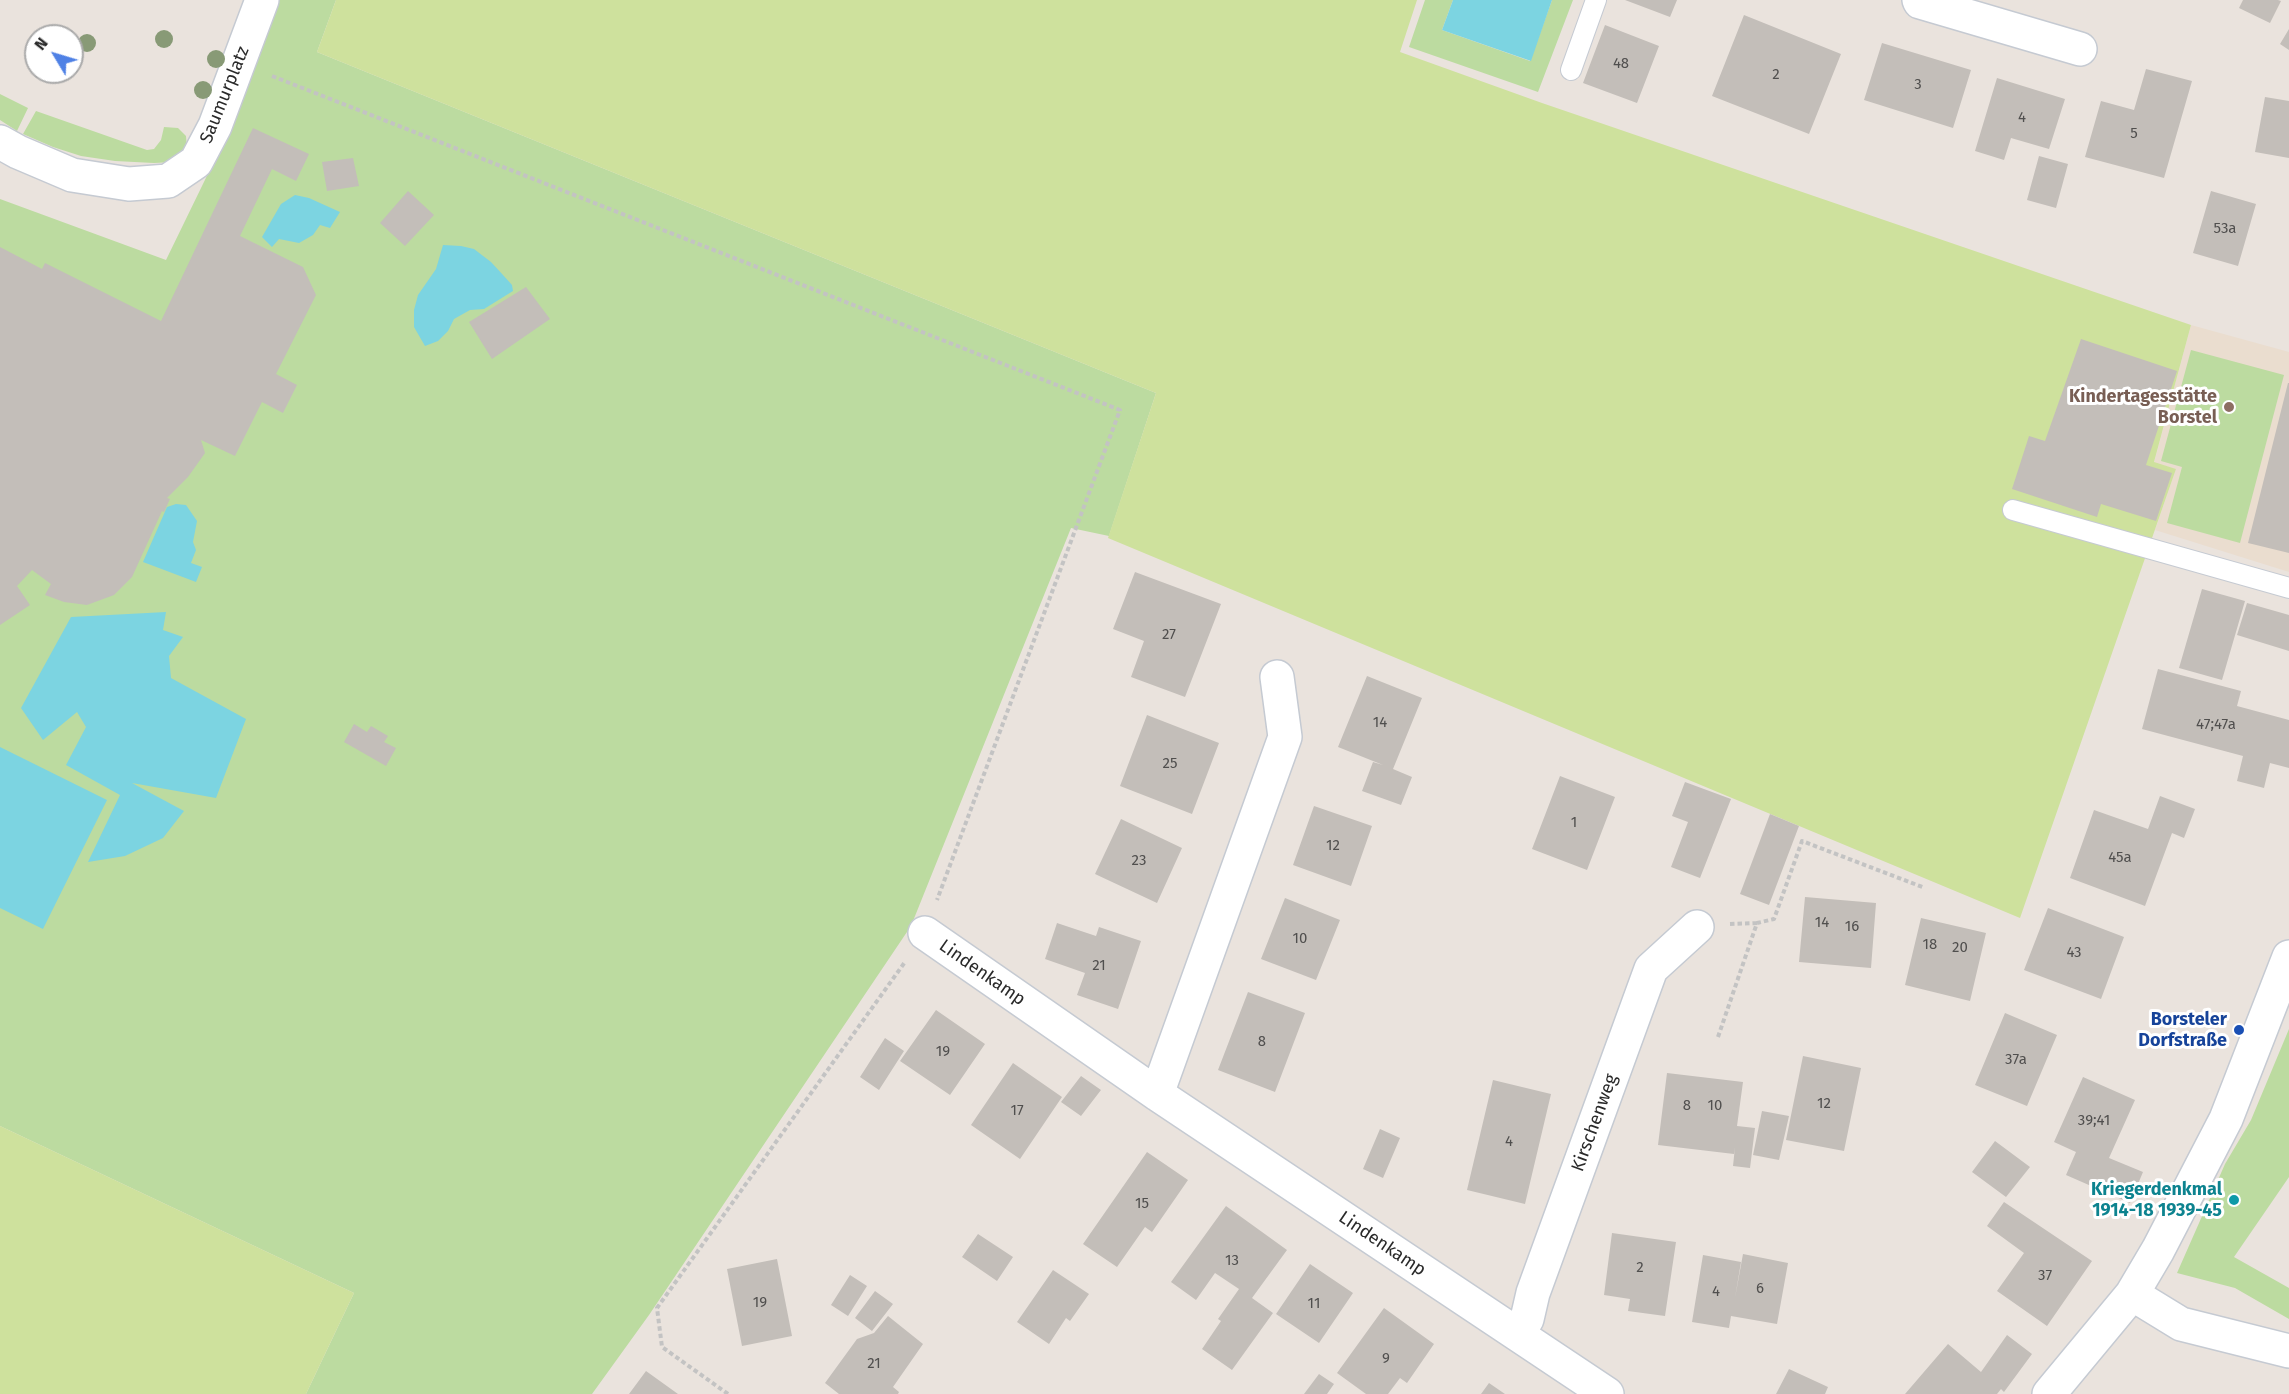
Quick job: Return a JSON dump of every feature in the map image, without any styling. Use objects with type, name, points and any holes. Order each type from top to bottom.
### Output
[{"type":"street","name":"Saumurplatz","points":[[0,142],[72,175],[129,184],[168,181],[196,162],[215,126],[262,0]]},
{"type":"street","points":[[1919,0],[2080,49]]},
{"type":"street","points":[[1157,1094],[1285,737],[1277,677]]},
{"type":"street","name":"Kirschenweg","points":[[1517,1334],[1527,1319],[1533,1293],[1651,969],[1696,927]]},
{"type":"street","name":"Lindenkamp","points":[[925,933],[1157,1094],[1607,1394]]},
{"type":"street","points":[[2049,1394],[2132,1294],[2158,1250],[2226,1119],[2289,957]]},
{"type":"street","points":[[2132,1294],[2181,1324],[2289,1350]]},
{"type":"lane","points":[[1571,70],[1596,0]]},
{"type":"lane","points":[[2013,510],[2289,588]]},
{"type":"path","points":[[238,63],[1120,410],[925,933],[657,1308],[662,1347],[728,1394]]},
{"type":"path","points":[[1718,1037],[1757,923],[1774,919],[1802,841],[1925,888]]},
{"type":"shaded area","name":"Kindertagesstätte Borstel","points":[[2191,325],[2289,352],[2289,572],[2155,530],[2176,469],[2154,463]]},
{"type":"green space","points":[[279,0],[336,0],[317,52],[1156,393],[1109,536],[1071,528],[911,926],[649,1315],[592,1394],[306,1394],[354,1293],[0,1126],[0,199],[166,260],[238,112]]},
{"type":"green space","points":[[336,0],[1417,0],[1400,52],[1542,103],[2191,325],[2154,462],[2176,469],[2020,918],[1108,538],[1156,393],[317,52]]},
{"type":"green space","points":[[1425,0],[1453,0],[1442,30],[1530,61],[1552,0],[1573,0],[1538,92],[1409,47]]},
{"type":"green space","points":[[0,94],[28,108],[17,131],[0,120]]},
{"type":"green space","points":[[36,111],[147,150],[154,149],[161,140],[164,127],[178,128],[186,136],[187,149],[173,162],[115,161],[81,156],[23,134]]},
{"type":"green space","name":"Kindertagesstätte Borstel","points":[[2191,350],[2284,375],[2240,543],[2167,523],[2182,467],[2161,461]]},
{"type":"green space","points":[[2289,1029],[2289,1177],[2234,1257],[2289,1288],[2289,1319],[2235,1288],[2177,1273],[2225,1164],[2251,1120]]},
{"type":"green space","points":[[0,1126],[354,1293],[306,1394],[0,1394]]},
{"type":"water","points":[[1453,0],[1552,0],[1531,61],[1442,30]]},
{"type":"water","points":[[295,195],[309,198],[340,212],[330,228],[320,225],[313,235],[299,243],[279,239],[272,247],[262,237],[281,204]]},
{"type":"water","points":[[443,245],[474,249],[491,262],[512,285],[513,291],[484,309],[470,310],[454,319],[448,331],[438,341],[425,346],[414,327],[414,310],[418,295],[436,269]]},
{"type":"water","points":[[176,504],[186,505],[197,521],[193,542],[196,550],[191,563],[202,567],[196,582],[143,562],[167,507]]},
{"type":"water","points":[[166,612],[163,630],[183,637],[169,656],[171,678],[246,719],[216,798],[132,783],[184,811],[163,838],[125,856],[88,862],[120,795],[66,765],[86,727],[77,712],[43,740],[21,708],[71,617]]},
{"type":"water","points":[[0,747],[107,800],[43,929],[0,908]]},
{"type":"building","points":[[1625,0],[1677,0],[1670,17]]},
{"type":"building","points":[[2243,0],[2281,1],[2270,23],[2239,8]]},
{"type":"building","points":[[1744,15],[1841,54],[1809,134],[1712,96]]},
{"type":"building","points":[[1605,25],[1659,46],[1637,103],[1583,83]]},
{"type":"building","points":[[2289,29],[2289,50],[2280,44]]},
{"type":"building","points":[[1882,43],[1971,70],[1953,128],[1864,100]]},
{"type":"building","points":[[2146,69],[2192,81],[2164,178],[2085,157],[2101,101],[2134,110]]},
{"type":"building","points":[[1997,78],[2065,99],[2049,149],[2011,138],[2004,160],[1975,151]]},
{"type":"building","points":[[2265,97],[2289,101],[2289,158],[2255,152]]},
{"type":"building","points":[[253,128],[309,154],[296,181],[272,169],[240,236],[303,267],[316,295],[276,374],[297,385],[283,413],[262,402],[235,456],[201,440],[205,453],[188,477],[167,498],[170,499],[164,512],[162,511],[132,577],[114,595],[87,605],[64,602],[45,595],[51,584],[32,570],[17,586],[30,605],[0,625],[0,247],[42,269],[45,263],[161,321]]},
{"type":"building","points":[[2039,156],[2068,164],[2056,208],[2027,200]]},
{"type":"building","points":[[353,158],[359,186],[327,191],[322,162]]},
{"type":"building","points":[[408,191],[434,215],[405,246],[380,223]]},
{"type":"building","points":[[2211,191],[2256,204],[2238,266],[2193,253]]},
{"type":"building","points":[[526,287],[550,319],[492,359],[469,322]]},
{"type":"building","points":[[2081,339],[2177,371],[2146,465],[2172,473],[2156,521],[2101,504],[2097,517],[2012,489],[2029,436],[2045,441]]},
{"type":"building","points":[[2289,383],[2289,553],[2248,543]]},
{"type":"building","points":[[1135,572],[1221,604],[1185,697],[1131,677],[1144,641],[1113,629]]},
{"type":"building","points":[[2202,589],[2245,601],[2222,680],[2179,668]]},
{"type":"building","points":[[2247,603],[2289,615],[2289,651],[2237,635]]},
{"type":"building","points":[[2158,669],[2241,691],[2237,706],[2289,720],[2289,768],[2270,763],[2264,788],[2237,781],[2243,756],[2142,729]]},
{"type":"building","points":[[1367,676],[1422,698],[1393,769],[1412,777],[1401,805],[1362,791],[1373,762],[1383,765],[1338,747]]},
{"type":"building","points":[[1147,715],[1219,743],[1192,814],[1120,786]]},
{"type":"building","points":[[354,724],[367,732],[371,726],[388,736],[384,742],[396,748],[386,766],[344,742]]},
{"type":"building","points":[[1560,776],[1615,797],[1587,870],[1532,849]]},
{"type":"building","points":[[1685,782],[1731,799],[1700,878],[1671,867],[1688,822],[1672,816]]},
{"type":"building","points":[[2160,796],[2195,809],[2184,838],[2172,833],[2145,906],[2070,878],[2094,810],[2148,829]]},
{"type":"building","points":[[1314,806],[1372,826],[1351,886],[1293,865]]},
{"type":"building","points":[[1770,814],[1799,826],[1769,905],[1740,894]]},
{"type":"building","points":[[1121,819],[1182,848],[1157,903],[1095,874]]},
{"type":"building","points":[[1805,897],[1876,903],[1871,968],[1799,962]]},
{"type":"building","points":[[1285,898],[1340,920],[1316,980],[1261,959]]},
{"type":"building","points":[[2048,908],[2124,937],[2101,999],[2024,970]]},
{"type":"building","points":[[1921,918],[1986,933],[1970,1001],[1905,985]]},
{"type":"building","points":[[1057,923],[1096,936],[1099,927],[1141,941],[1118,1009],[1077,995],[1085,973],[1045,959]]},
{"type":"building","points":[[1248,992],[1305,1013],[1275,1092],[1218,1070]]},
{"type":"building","points":[[936,1010],[985,1044],[950,1095],[900,1061]]},
{"type":"building","points":[[2005,1013],[2057,1035],[2027,1106],[1975,1085]]},
{"type":"building","points":[[885,1038],[904,1051],[879,1090],[860,1077]]},
{"type":"building","points":[[1803,1056],[1861,1068],[1844,1151],[1786,1140]]},
{"type":"building","points":[[1013,1063],[1062,1097],[1020,1159],[971,1125]]},
{"type":"building","points":[[1667,1073],[1743,1082],[1737,1126],[1755,1128],[1750,1168],[1733,1166],[1735,1147],[1734,1154],[1658,1145]]},
{"type":"building","points":[[1081,1076],[1101,1090],[1081,1116],[1061,1102]]},
{"type":"building","points":[[2083,1077],[2135,1100],[2109,1158],[2143,1172],[2130,1203],[2066,1175],[2076,1152],[2054,1142]]},
{"type":"building","points":[[1493,1080],[1551,1094],[1525,1204],[1467,1190]]},
{"type":"building","points":[[1762,1111],[1789,1116],[1779,1160],[1753,1155]]},
{"type":"building","points":[[1380,1129],[1400,1138],[1383,1178],[1363,1169]]},
{"type":"building","points":[[1995,1141],[2030,1167],[2006,1197],[1972,1172]]},
{"type":"building","points":[[1147,1152],[1188,1180],[1152,1232],[1145,1227],[1117,1267],[1083,1244]]},
{"type":"building","points":[[2004,1202],[2092,1261],[2047,1326],[1997,1291],[2024,1253],[1987,1226]]},
{"type":"building","points":[[1226,1206],[1287,1250],[1252,1298],[1273,1313],[1232,1370],[1202,1349],[1221,1321],[1218,1319],[1239,1289],[1215,1273],[1196,1300],[1171,1282]]},
{"type":"building","points":[[1612,1233],[1676,1242],[1665,1316],[1628,1311],[1630,1299],[1604,1295]]},
{"type":"building","points":[[978,1234],[1013,1257],[997,1281],[962,1257]]},
{"type":"building","points":[[1743,1254],[1788,1263],[1777,1324],[1731,1316],[1729,1328],[1692,1322],[1703,1255],[1741,1262],[1735,1298]]},
{"type":"building","points":[[777,1259],[792,1336],[742,1346],[727,1269]]},
{"type":"building","points":[[1310,1264],[1353,1293],[1319,1343],[1276,1314]]},
{"type":"building","points":[[1053,1270],[1089,1294],[1070,1321],[1066,1318],[1049,1344],[1017,1322]]},
{"type":"building","points":[[850,1275],[867,1286],[848,1316],[831,1305]]},
{"type":"building","points":[[875,1291],[893,1304],[872,1331],[855,1318]]},
{"type":"building","points":[[1384,1308],[1434,1344],[1407,1383],[1400,1378],[1388,1394],[1366,1394],[1337,1373]]},
{"type":"building","points":[[888,1316],[923,1344],[893,1387],[899,1392],[898,1394],[839,1394],[825,1383],[857,1339],[874,1333]]},
{"type":"building","points":[[2007,1335],[2032,1354],[2004,1392],[2001,1389],[1997,1394],[1905,1394],[1948,1344],[1981,1372]]},
{"type":"building","points":[[1789,1369],[1828,1387],[1825,1394],[1776,1394]]},
{"type":"building","points":[[646,1371],[678,1394],[629,1394]]},
{"type":"building","points":[[1319,1374],[1334,1384],[1327,1394],[1304,1394]]},
{"type":"building","points":[[1489,1383],[1505,1394],[1481,1394]]},
{"type":"place","name":"Kindertagesstätte Borstel","points":[[2229,407]]},
{"type":"place","name":"Borsteler Dorfstraße","points":[[2239,1030]]},
{"type":"place","name":"Kriegerdenkmal 1914-18 1939-45","points":[[2234,1200]]}]
